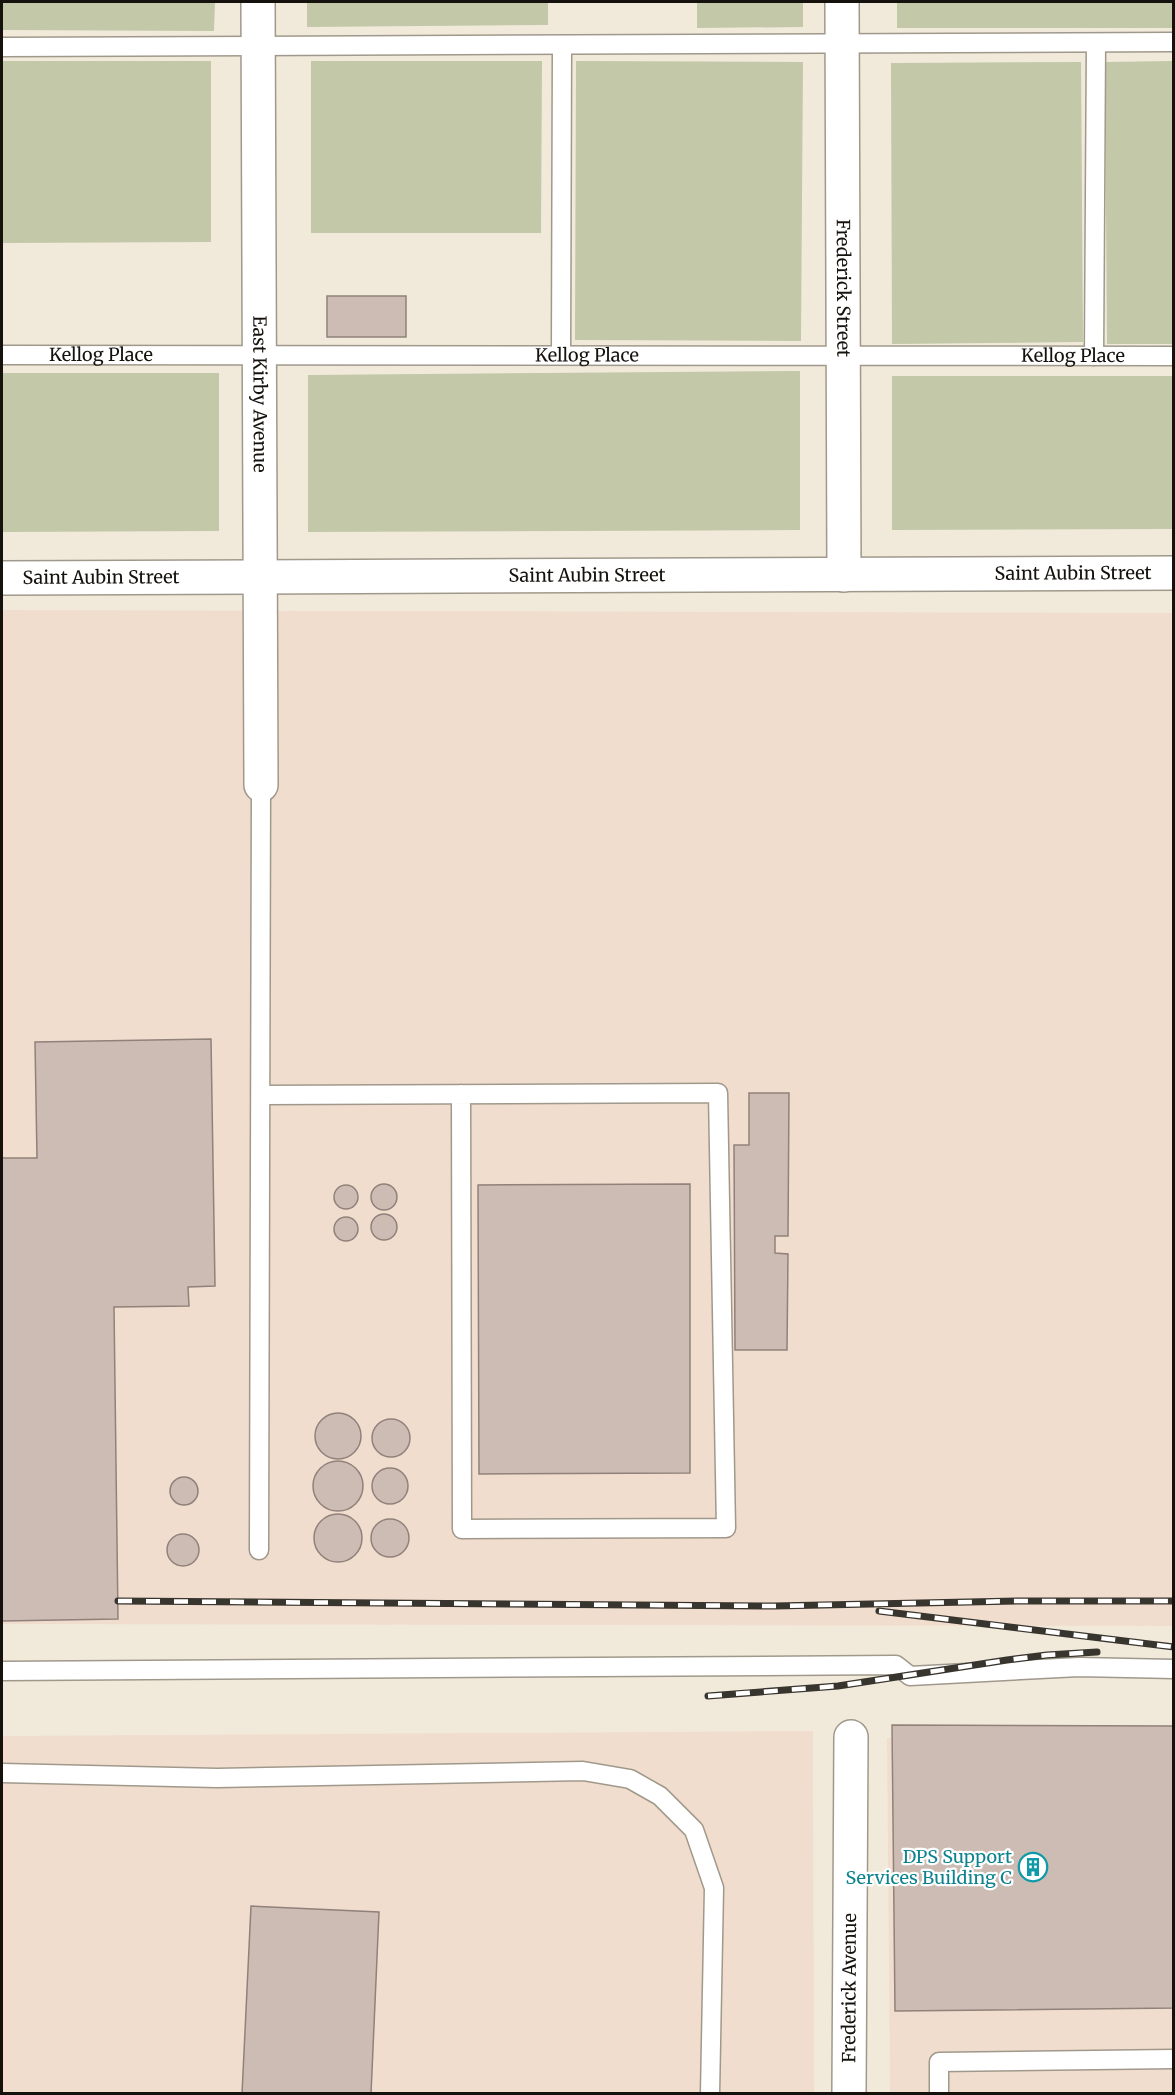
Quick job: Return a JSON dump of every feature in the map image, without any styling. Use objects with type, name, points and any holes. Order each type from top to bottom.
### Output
[{"type":"street","name":"East Kirby Avenue","points":[[258,2],[261,785]]},
{"type":"street","name":"Frederick Street","points":[[842,2],[844,575]]},
{"type":"street","name":"Saint Aubin Street","points":[[2,578],[1173,573]]},
{"type":"street","name":"Frederick Avenue","points":[[849,2094],[850,1737]]},
{"type":"lane","points":[[2,47],[1173,42]]},
{"type":"lane","points":[[1094,356],[1096,43]]},
{"type":"lane","points":[[561,356],[562,45]]},
{"type":"lane","name":"Kellog Place","points":[[2,355],[1173,356]]},
{"type":"lane","points":[[260,1550],[261,785]]},
{"type":"lane","points":[[261,1095],[461,1094],[718,1093],[726,1528],[462,1529],[461,1094]]},
{"type":"lane","points":[[2,1671],[897,1665],[910,1676],[1079,1667],[1173,1669]]},
{"type":"lane","points":[[2,1773],[217,1778],[583,1771],[630,1779],[660,1796],[694,1830],[714,1888],[710,2094]]},
{"type":"lane","points":[[939,2094],[939,2062],[1173,2059]]},
{"type":"shaded area","points":[[2,610],[1173,613],[1173,1626],[2,1624]]},
{"type":"shaded area","points":[[813,1731],[814,2093],[2,2093],[2,1736]]},
{"type":"shaded area","name":"DPS Support Services Building C","points":[[1173,1735],[1173,2093],[890,2093],[887,1738]]},
{"type":"green space","points":[[2,2],[215,2],[214,31],[2,30]]},
{"type":"green space","points":[[307,2],[548,2],[548,25],[307,27]]},
{"type":"green space","points":[[697,2],[803,2],[803,27],[697,28]]},
{"type":"green space","points":[[897,2],[1173,2],[1173,28],[897,28]]},
{"type":"green space","points":[[2,61],[211,61],[211,242],[2,243]]},
{"type":"green space","points":[[311,61],[542,61],[541,233],[311,233]]},
{"type":"green space","points":[[576,61],[803,62],[801,341],[575,340]]},
{"type":"green space","points":[[1173,61],[1173,344],[1107,344],[1105,62]]},
{"type":"green space","points":[[1081,62],[1083,342],[892,344],[891,63]]},
{"type":"green space","points":[[800,371],[800,530],[308,532],[308,375]]},
{"type":"green space","points":[[2,373],[219,373],[219,531],[2,532]]},
{"type":"green space","points":[[892,376],[1173,376],[1173,529],[892,530]]},
{"type":"building","points":[[327,296],[406,296],[406,337],[327,337]]},
{"type":"building","points":[[211,1039],[215,1286],[188,1287],[189,1306],[114,1307],[118,1619],[2,1621],[2,1158],[37,1158],[35,1042]]},
{"type":"building","points":[[749,1093],[789,1093],[788,1236],[775,1236],[775,1253],[788,1254],[787,1350],[735,1350],[734,1145],[749,1145]]},
{"type":"building","points":[[384,1184],[393,1188],[397,1197],[393,1206],[384,1210],[375,1206],[371,1197],[375,1188]]},
{"type":"building","points":[[690,1184],[690,1473],[479,1474],[478,1185]]},
{"type":"building","points":[[346,1185],[351,1186],[357,1192],[357,1202],[351,1208],[346,1209],[341,1208],[335,1202],[334,1197],[335,1192],[341,1186]]},
{"type":"building","points":[[384,1214],[393,1218],[397,1227],[393,1236],[384,1240],[375,1236],[371,1227],[375,1218]]},
{"type":"building","points":[[346,1217],[351,1218],[357,1224],[357,1234],[351,1240],[346,1241],[341,1240],[335,1234],[334,1229],[335,1224],[341,1218]]},
{"type":"building","points":[[338,1413],[354,1420],[361,1436],[354,1452],[338,1459],[322,1452],[315,1436],[322,1420]]},
{"type":"building","points":[[391,1419],[404,1425],[410,1438],[404,1451],[391,1457],[378,1451],[372,1438],[378,1425]]},
{"type":"building","points":[[338,1461],[356,1468],[363,1486],[356,1504],[338,1511],[320,1504],[313,1486],[320,1468]]},
{"type":"building","points":[[390,1468],[402,1474],[408,1486],[402,1498],[390,1504],[378,1498],[372,1486],[378,1474]]},
{"type":"building","points":[[184,1477],[194,1481],[198,1491],[194,1501],[184,1505],[174,1501],[170,1491],[174,1481]]},
{"type":"building","points":[[333,1514],[343,1514],[355,1521],[362,1533],[362,1543],[355,1555],[343,1562],[333,1562],[318,1551],[314,1543],[314,1533],[325,1518]]},
{"type":"building","points":[[390,1519],[403,1525],[409,1538],[403,1551],[390,1557],[377,1551],[371,1538],[377,1525]]},
{"type":"building","points":[[183,1534],[194,1539],[199,1550],[194,1561],[183,1566],[172,1561],[167,1550],[172,1539]]},
{"type":"building","name":"DPS Support Services Building C","points":[[892,1725],[1174,1726],[1174,2008],[895,2011]]},
{"type":"building","points":[[251,1906],[379,1912],[371,2094],[242,2094]]},
{"type":"railway","points":[[118,1601],[774,1606],[1017,1601],[1174,1601]]},
{"type":"railway","points":[[879,1611],[1174,1647]]},
{"type":"railway","points":[[708,1696],[838,1686],[1007,1660],[1097,1652]]},
{"type":"place","name":"DPS Support Services Building C","points":[[1033,1867]]}]
